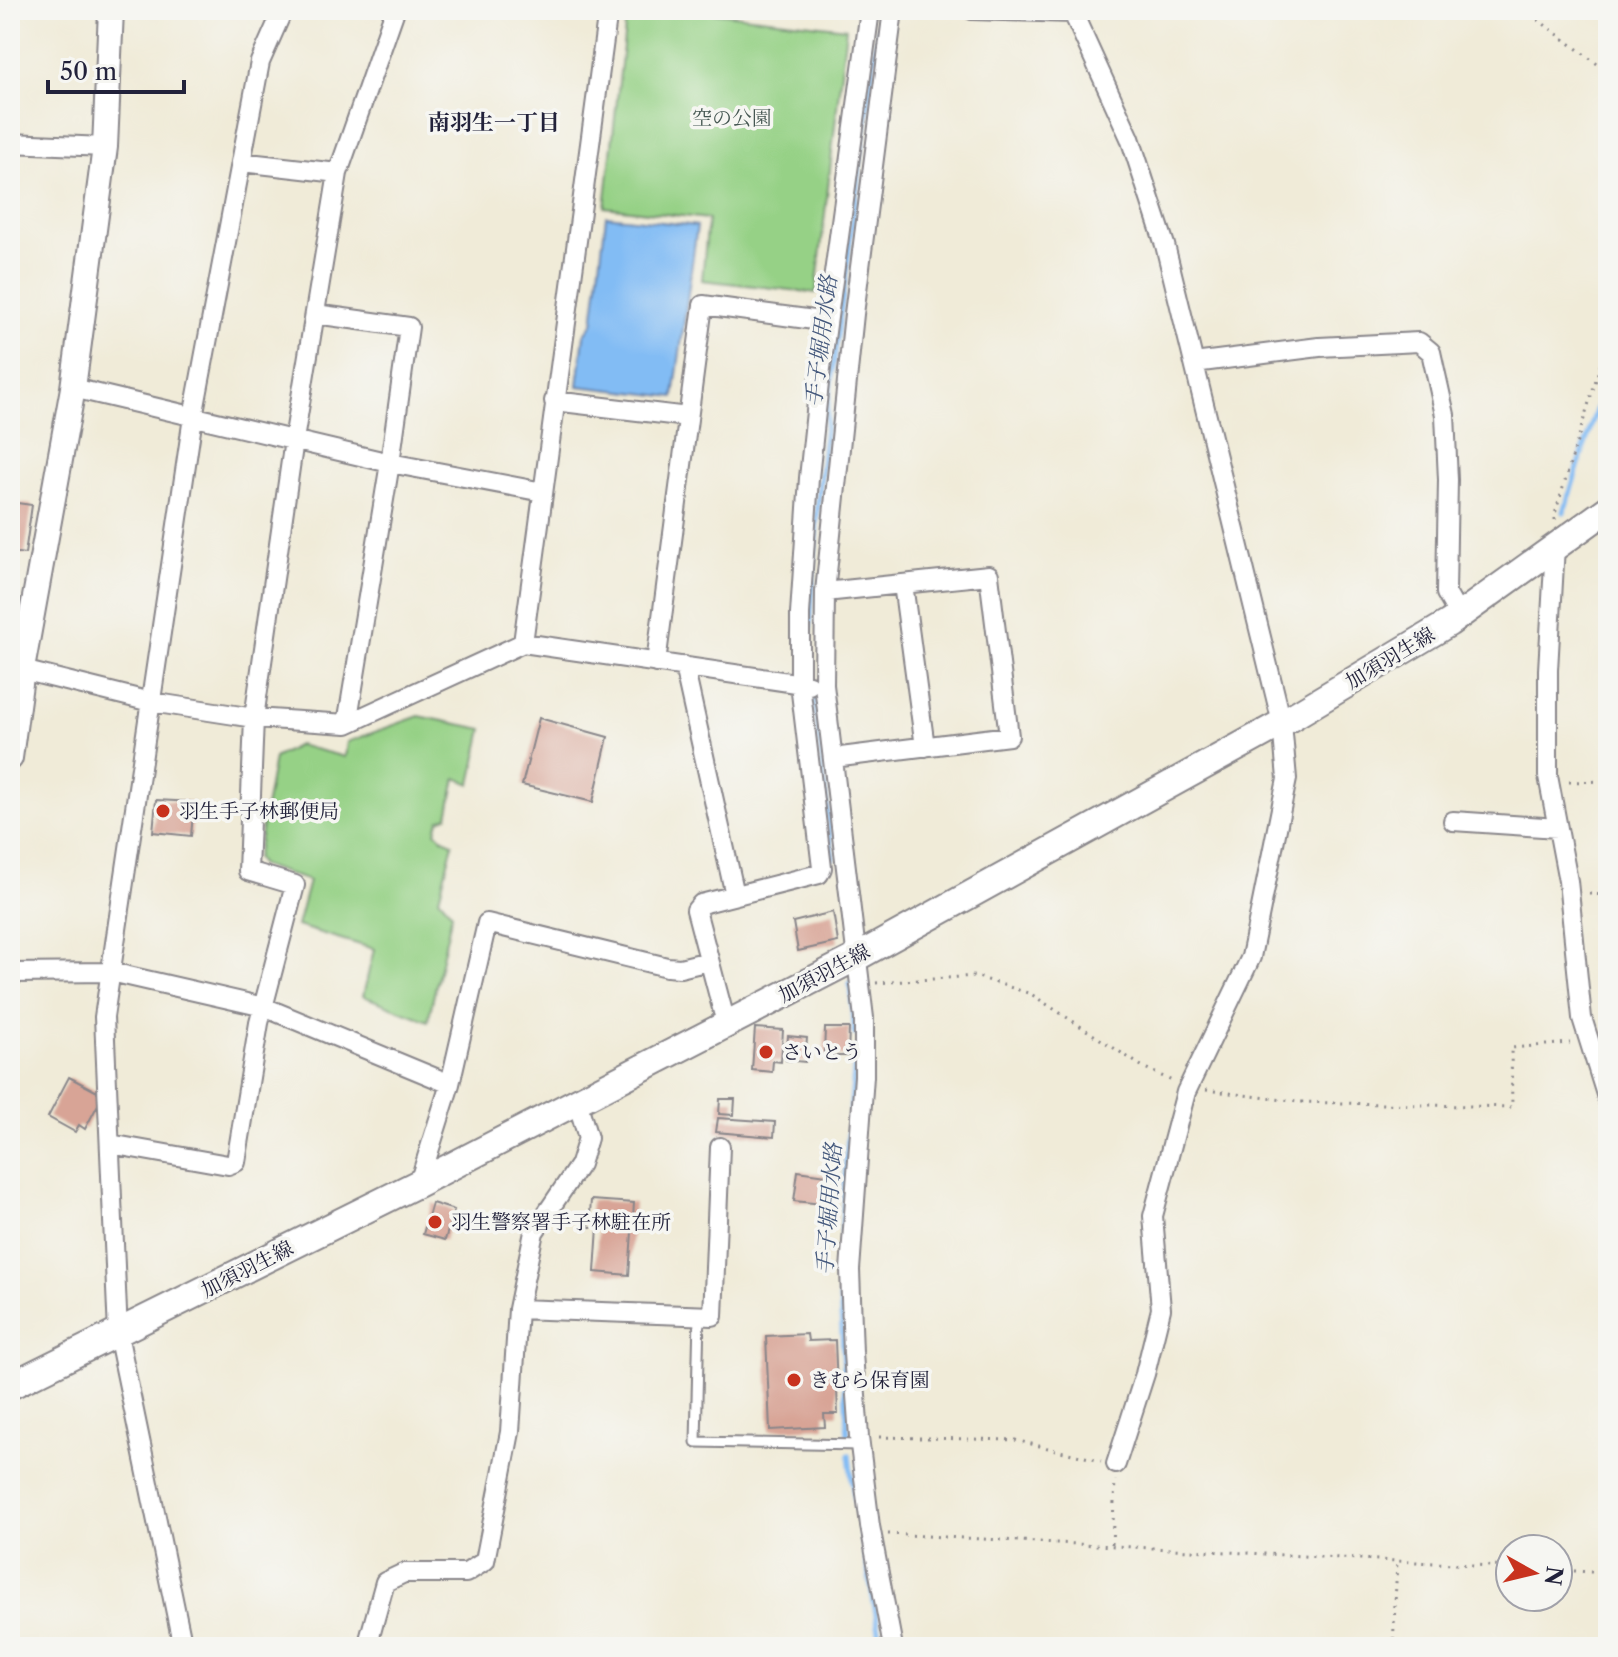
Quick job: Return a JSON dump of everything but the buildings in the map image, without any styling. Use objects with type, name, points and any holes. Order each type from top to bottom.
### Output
[{"type":"main road","name":"加須羽生線","points":[[10,1386],[419,1183],[857,957],[1282,723],[1459,616],[1608,509]]},
{"type":"street","points":[[10,758],[16,668],[73,388],[105,147],[111,10]]},
{"type":"street","points":[[183,1647],[118,1334],[104,1017],[193,417],[260,62],[283,10]]},
{"type":"street","points":[[110,1144],[228,1165],[236,1162],[259,1023],[295,885],[248,871],[254,718],[294,440],[338,173],[395,10]]},
{"type":"street","points":[[523,643],[608,10]]},
{"type":"street","points":[[730,1022],[723,1012],[696,910],[701,904],[819,874],[822,868],[800,684],[800,614],[819,383],[870,10]]},
{"type":"street","points":[[893,10],[854,314],[825,592],[824,685],[864,1018],[864,1076],[850,1270],[859,1441],[872,1536],[893,1647]]},
{"type":"street","points":[[972,10],[1076,11],[1130,138],[1165,245],[1282,723],[1287,779],[1251,957],[1188,1088],[1153,1216],[1161,1309],[1145,1374],[1116,1464]]},
{"type":"street","points":[[10,143],[105,147]]},
{"type":"street","points":[[241,162],[338,173]]},
{"type":"street","points":[[656,663],[703,305],[814,320]]},
{"type":"street","points":[[315,314],[409,327],[347,724]]},
{"type":"street","points":[[1194,363],[1319,347],[1419,342],[1431,352],[1445,415],[1448,480],[1446,593],[1459,616]]},
{"type":"street","points":[[73,388],[390,463],[543,492]]},
{"type":"street","points":[[554,401],[688,417]]},
{"type":"street","points":[[1555,546],[1548,670],[1549,782],[1568,881],[1582,1018],[1608,1101]]},
{"type":"street","points":[[825,592],[989,575],[1009,736],[833,758]]},
{"type":"street","points":[[903,584],[925,747]]},
{"type":"street","points":[[16,668],[151,702],[254,718],[347,724],[523,643],[824,685]]},
{"type":"street","points":[[684,666],[735,895]]},
{"type":"street","points":[[1453,821],[1558,828]]},
{"type":"street","points":[[419,1183],[450,1084],[487,923],[667,967],[680,968],[709,961]]},
{"type":"street","points":[[10,973],[111,972],[264,1007],[450,1084]]},
{"type":"street","points":[[367,1647],[385,1582],[404,1573],[466,1573],[485,1561],[510,1432],[518,1309],[534,1232],[580,1164],[588,1138],[577,1101]]},
{"type":"street","points":[[518,1309],[713,1316],[720,1147]]},
{"type":"lane","points":[[699,1316],[696,1442],[859,1441]]},
{"type":"path","points":[[1525,10],[1608,72]]},
{"type":"path","points":[[1555,546],[1555,514],[1608,340]]},
{"type":"path","points":[[1549,782],[1608,781]]},
{"type":"path","points":[[860,984],[975,976],[1031,994],[1143,1067],[1188,1088],[1298,1102],[1512,1107],[1511,1048],[1589,1041]]},
{"type":"path","points":[[859,1441],[1015,1440],[1116,1464],[1112,1545]]},
{"type":"path","points":[[872,1536],[895,1534],[1494,1566]]},
{"type":"path","points":[[1393,1647],[1397,1561]]},
{"type":"path","points":[[1574,1571],[1608,1573]]},
{"type":"green space","name":"空の公園","points":[[627,10],[690,10],[846,28],[816,293],[702,280],[708,219],[605,207]]},
{"type":"green space","points":[[419,716],[483,729],[471,784],[456,778],[448,816],[439,820],[436,832],[453,843],[439,898],[452,913],[428,1021],[363,996],[374,949],[297,926],[309,881],[261,865],[256,859],[274,758],[298,745],[345,757],[347,742]]},
{"type":"water","points":[[606,216],[697,226],[674,397],[578,386],[584,335],[593,323]]},
{"type":"waterway","name":"手子堀用水路","points":[[811,673],[809,643],[828,406],[880,16]]},
{"type":"waterway","points":[[1564,512],[1608,372]]},
{"type":"waterway","name":"手子堀用水路","points":[[814,698],[833,858]]},
{"type":"waterway","name":"手子堀用水路","points":[[850,983],[855,1034]]},
{"type":"waterway","name":"手子堀用水路","points":[[848,1438],[839,1279],[855,1060]]},
{"type":"waterway","name":"手子堀用水路","points":[[849,1455],[882,1647]]},
{"type":"place","name":"羽生手子林郵便局","points":[[163,811]]},
{"type":"place","name":"さいとう","points":[[766,1052]]},
{"type":"place","name":"羽生警察署手子林駐在所","points":[[435,1222]]},
{"type":"place","name":"きむら保育園","points":[[794,1380]]},
{"type":"district","name":"南羽生一丁目","points":[[494,122]]}]
